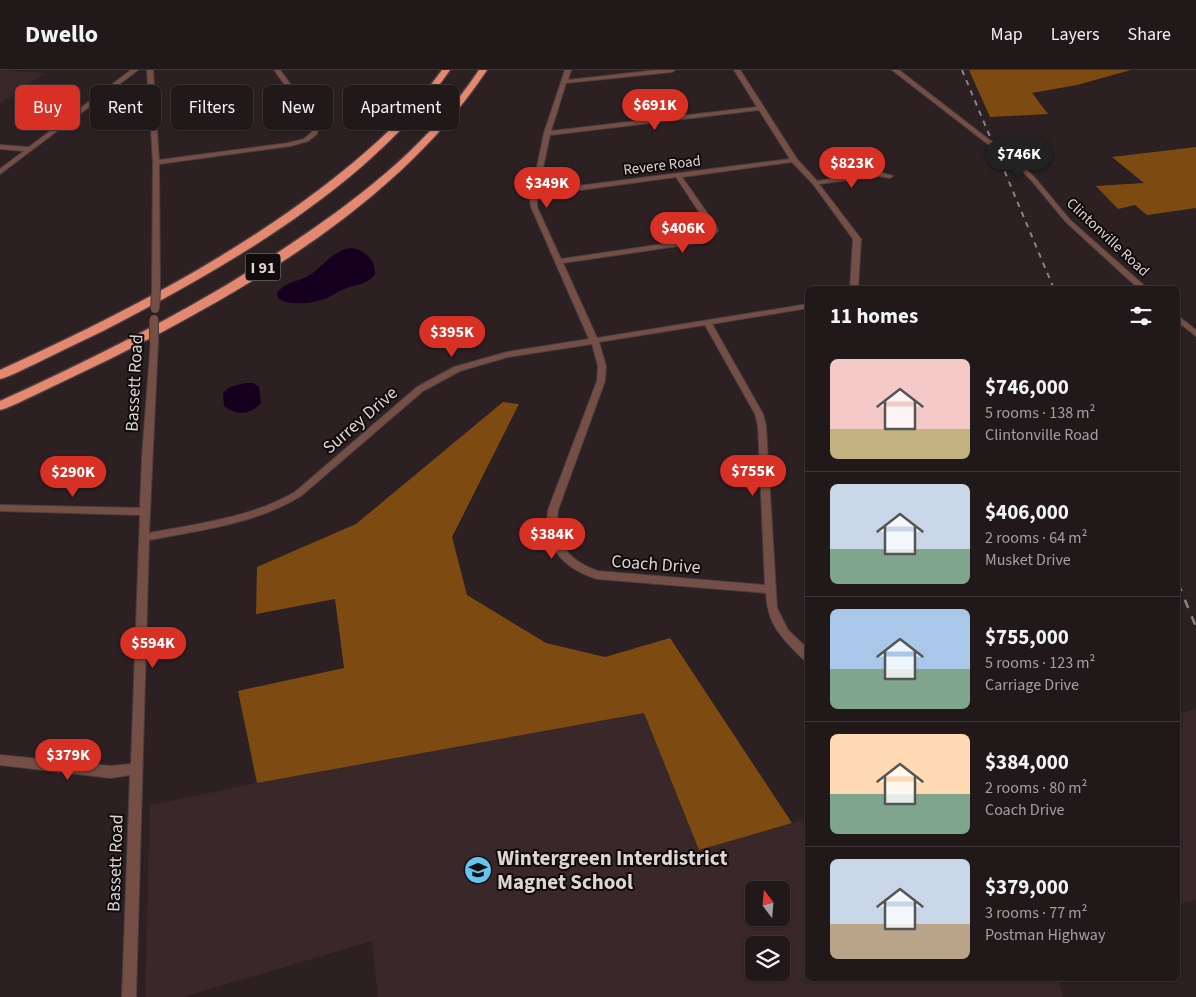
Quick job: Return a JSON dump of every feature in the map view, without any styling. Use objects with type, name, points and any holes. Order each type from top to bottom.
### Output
[{"type":"highway","name":"I 91","points":[[0,375],[85,334],[161,294],[234,252],[296,211],[336,182],[382,143],[421,102],[446,70]]},
{"type":"highway","name":"I 91","points":[[0,406],[164,326],[303,242],[366,195],[419,149],[456,108],[483,70]]},
{"type":"street","points":[[0,172],[135,70]]},
{"type":"street","name":"Bassett Road","points":[[129,997],[136,769],[156,289],[156,162],[150,70]]},
{"type":"street","points":[[156,162],[289,145],[306,140],[315,133],[316,123],[277,70]]},
{"type":"street","points":[[534,194],[547,133],[568,70]]},
{"type":"street","points":[[564,82],[672,70]]},
{"type":"street","points":[[737,70],[794,160],[815,183],[857,239],[854,286]]},
{"type":"street","name":"Clintonville Road","points":[[894,70],[1021,167],[1068,221],[1141,286]]},
{"type":"street","points":[[547,133],[760,108]]},
{"type":"street","points":[[0,147],[30,149]]},
{"type":"street","name":"Revere Road","points":[[534,194],[794,160]]},
{"type":"street","points":[[815,183],[878,174],[890,176]]},
{"type":"street","points":[[559,262],[692,242],[707,238],[714,231],[713,227],[678,175]]},
{"type":"street","name":"Coach Drive","points":[[534,194],[534,207],[601,359],[602,375],[553,510],[551,530],[559,550],[585,571],[608,578],[770,589]]},
{"type":"street","name":"Surrey Drive","points":[[146,537],[248,517],[281,505],[298,494],[420,389],[457,369],[490,358],[805,306]]},
{"type":"street","points":[[1180,320],[1196,334]]},
{"type":"street","points":[[707,322],[753,403],[762,426],[772,608],[776,620],[784,633],[805,654]]},
{"type":"street","points":[[0,508],[146,512]]},
{"type":"street","points":[[0,760],[111,772],[136,769]]},
{"type":"shaded area","points":[[0,70],[45,73],[28,85],[15,85],[15,94],[0,104]]},
{"type":"shaded area","points":[[969,70],[1131,70],[1077,85],[1032,93],[1048,114],[990,117]]},
{"type":"shaded area","points":[[1196,147],[1196,208],[1147,215],[1135,205],[1118,209],[1096,186],[1144,183],[1112,157]]},
{"type":"shaded area","points":[[352,248],[361,251],[369,257],[374,265],[375,274],[368,281],[316,301],[295,303],[278,298],[277,293],[283,287],[304,278],[339,252]]},
{"type":"shaded area","points":[[253,383],[259,387],[261,403],[253,410],[243,413],[238,413],[224,406],[223,393],[230,387]]},
{"type":"shaded area","points":[[503,402],[519,404],[452,537],[467,595],[546,643],[605,657],[670,638],[792,823],[699,850],[644,713],[257,783],[238,691],[344,668],[335,599],[256,614],[257,567],[356,524]]},
{"type":"shaded area","points":[[1196,709],[1196,900],[1180,904],[1180,713]]},
{"type":"shaded area","name":"Wintergreen Interdistrict Magnet School","points":[[644,713],[699,850],[805,820],[805,981],[1059,981],[1063,997],[378,997],[372,941],[183,997],[145,997],[150,805],[257,783]]},
{"type":"railway","points":[[962,70],[1053,286]]},
{"type":"railway","points":[[1180,588],[1196,627]]},
{"type":"place","name":"Wintergreen Interdistrict Magnet School","points":[[478,870]]}]
